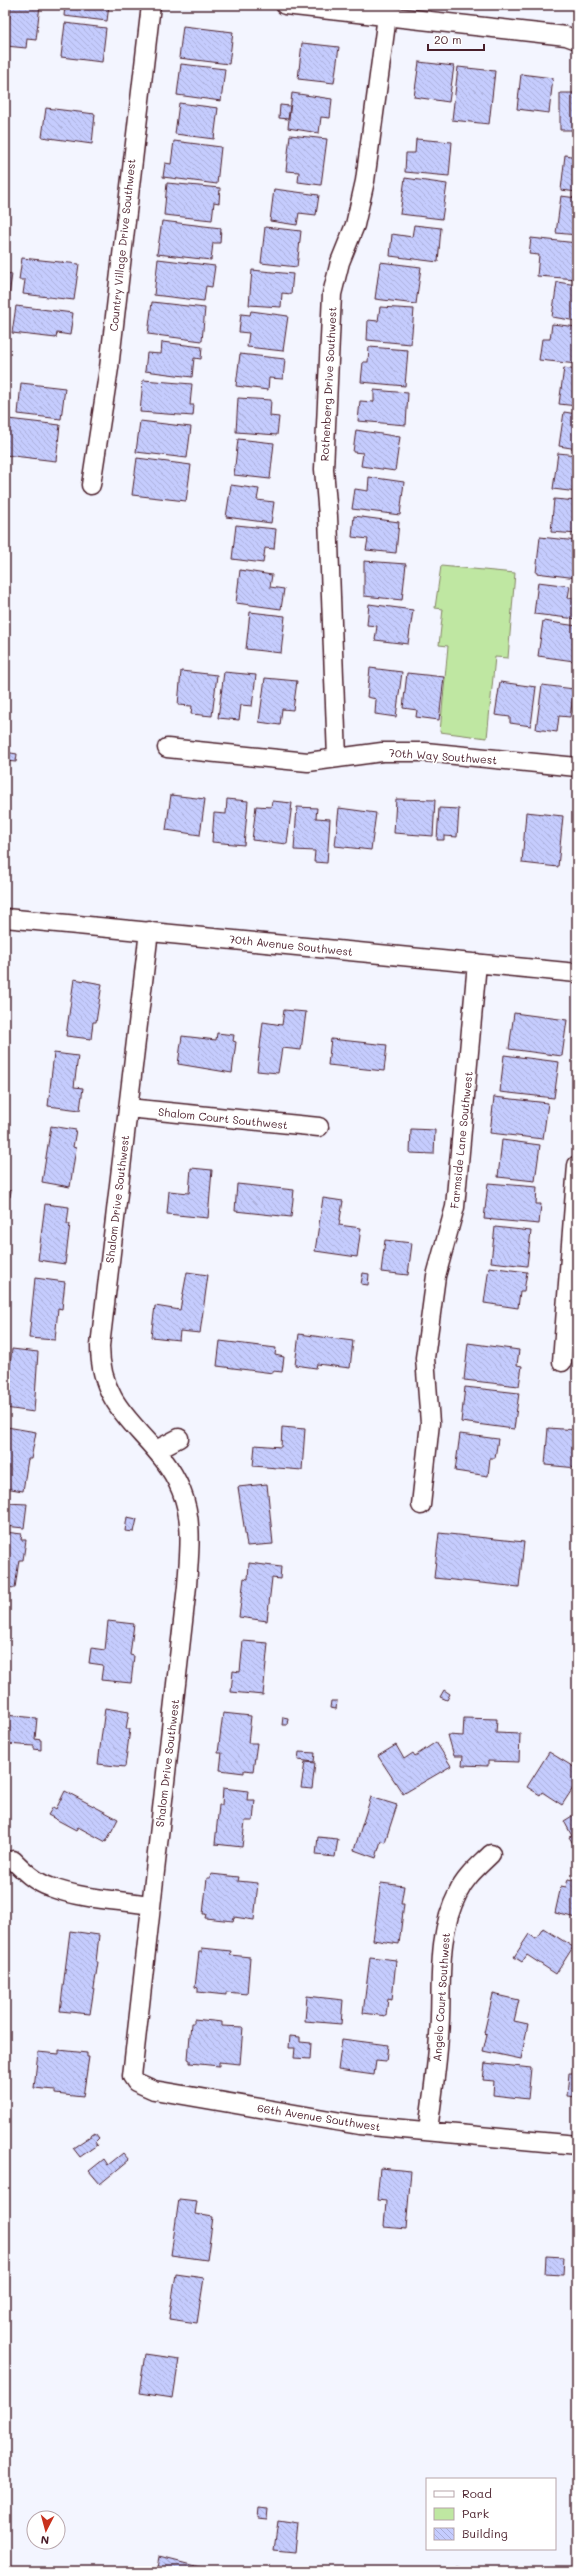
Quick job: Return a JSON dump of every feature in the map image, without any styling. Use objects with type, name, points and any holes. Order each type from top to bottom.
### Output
[{"type":"street","name":"Country Village Drive Southwest","points":[[91,485],[109,368],[151,5]]},
{"type":"street","points":[[285,5],[566,36],[577,40]]},
{"type":"street","name":"Rothenberg Drive Southwest","points":[[337,758],[328,524],[324,469],[332,294],[340,262],[355,225],[365,181],[387,16]]},
{"type":"street","name":"70th Way Southwest","points":[[167,748],[308,762],[382,752],[425,752],[577,767]]},
{"type":"street","name":"70th Avenue Southwest","points":[[5,918],[477,963],[577,974]]},
{"type":"street","name":"Shalom Drive Southwest","points":[[136,2082],[132,2076],[132,2066],[187,1586],[190,1544],[186,1507],[181,1490],[156,1450],[142,1437],[110,1396],[100,1363],[149,931]]},
{"type":"street","name":"Farmside Lane Southwest","points":[[421,1505],[430,1423],[425,1358],[436,1276],[456,1207],[477,963]]},
{"type":"street","name":"Shalom Court Southwest","points":[[128,1108],[319,1127]]},
{"type":"street","points":[[562,1362],[571,1333],[577,1165]]},
{"type":"street","points":[[156,1450],[179,1438]]},
{"type":"street","name":"Angelo Court Southwest","points":[[428,2130],[439,2036],[441,1962],[448,1916],[458,1892],[467,1879],[491,1854]]},
{"type":"street","points":[[13,1860],[28,1874],[50,1887],[78,1894],[150,1905]]},
{"type":"street","name":"66th Avenue Southwest","points":[[136,2082],[154,2090],[358,2125],[428,2130],[577,2145]]},
{"type":"green space","points":[[441,566],[515,573],[508,658],[495,657],[487,738],[440,732],[448,646],[439,645],[443,609],[435,608]]},
{"type":"building","points":[[11,5],[40,5],[36,40],[27,39],[26,48],[6,46]]},
{"type":"building","points":[[65,5],[109,5],[107,21],[64,16]]},
{"type":"building","points":[[65,23],[106,28],[102,62],[61,57]]},
{"type":"building","points":[[183,26],[233,32],[229,64],[179,58]]},
{"type":"building","points":[[302,43],[339,47],[334,83],[298,79]]},
{"type":"building","points":[[419,62],[454,66],[449,102],[414,97]]},
{"type":"building","points":[[181,64],[225,69],[221,101],[177,95]]},
{"type":"building","points":[[458,67],[495,71],[489,124],[452,120]]},
{"type":"building","points":[[521,74],[553,78],[549,113],[517,109]]},
{"type":"building","points":[[292,93],[332,99],[330,118],[321,117],[319,133],[288,128]]},
{"type":"building","points":[[560,93],[577,93],[577,130],[560,130]]},
{"type":"building","points":[[179,103],[218,108],[214,139],[175,134]]},
{"type":"building","points":[[280,105],[290,106],[288,119],[279,118]]},
{"type":"building","points":[[46,108],[95,114],[92,144],[42,137]]},
{"type":"building","points":[[290,135],[327,139],[321,185],[298,182],[299,172],[286,171]]},
{"type":"building","points":[[416,139],[452,142],[449,176],[405,172],[406,153],[415,153]]},
{"type":"building","points":[[174,141],[221,147],[217,184],[163,177],[165,163],[171,164]]},
{"type":"building","points":[[565,155],[577,157],[577,192],[561,190]]},
{"type":"building","points":[[405,178],[447,184],[442,219],[400,214]]},
{"type":"building","points":[[167,183],[220,188],[219,203],[214,202],[212,220],[164,215]]},
{"type":"building","points":[[274,189],[319,195],[316,215],[299,213],[297,225],[270,221]]},
{"type":"building","points":[[561,196],[577,198],[577,235],[556,233]]},
{"type":"building","points":[[162,221],[221,228],[220,243],[213,243],[211,260],[157,254]]},
{"type":"building","points":[[414,225],[441,228],[438,262],[390,256],[392,234],[412,237]]},
{"type":"building","points":[[265,227],[301,231],[297,267],[261,263]]},
{"type":"building","points":[[531,238],[577,243],[577,279],[537,276],[539,255],[529,254]]},
{"type":"building","points":[[22,258],[79,264],[74,300],[23,294],[25,280],[19,280]]},
{"type":"building","points":[[158,259],[215,266],[212,287],[206,286],[204,301],[154,295]]},
{"type":"building","points":[[380,262],[421,267],[416,304],[375,299]]},
{"type":"building","points":[[252,270],[293,274],[291,294],[282,293],[281,307],[249,305]]},
{"type":"building","points":[[5,273],[12,274],[6,317],[5,317]]},
{"type":"building","points":[[557,282],[577,285],[577,321],[552,317]]},
{"type":"building","points":[[152,302],[205,308],[202,341],[148,334]]},
{"type":"building","points":[[16,306],[73,313],[70,335],[57,333],[56,338],[12,333]]},
{"type":"building","points":[[380,307],[414,309],[411,344],[367,340],[368,320],[378,321]]},
{"type":"building","points":[[251,311],[288,316],[283,351],[247,347],[249,333],[239,332],[241,314],[250,315]]},
{"type":"building","points":[[552,324],[577,327],[577,364],[539,360],[542,339],[550,339]]},
{"type":"building","points":[[162,342],[202,347],[201,359],[194,358],[192,377],[145,371],[147,353],[161,354]]},
{"type":"building","points":[[369,347],[408,350],[405,386],[361,382],[363,362],[368,362]]},
{"type":"building","points":[[240,354],[285,359],[283,379],[269,378],[268,390],[236,386]]},
{"type":"building","points":[[564,368],[577,370],[577,406],[559,404]]},
{"type":"building","points":[[143,380],[192,384],[190,405],[194,405],[193,416],[140,412]]},
{"type":"building","points":[[21,383],[65,388],[61,419],[18,414]]},
{"type":"building","points":[[374,390],[408,393],[406,425],[358,421],[360,401],[374,402]]},
{"type":"building","points":[[238,398],[271,400],[270,416],[279,417],[277,435],[236,432]]},
{"type":"building","points":[[564,412],[577,414],[577,449],[559,446]]},
{"type":"building","points":[[8,419],[60,425],[56,461],[5,455],[5,435]]},
{"type":"building","points":[[140,421],[191,427],[187,458],[136,452]]},
{"type":"building","points":[[356,430],[400,437],[395,471],[361,466],[363,453],[353,452]]},
{"type":"building","points":[[238,439],[274,443],[270,479],[234,475]]},
{"type":"building","points":[[558,453],[577,455],[577,492],[553,489]]},
{"type":"building","points":[[137,458],[191,465],[186,501],[132,495]]},
{"type":"building","points":[[369,477],[404,482],[400,515],[352,509],[355,489],[368,491]]},
{"type":"building","points":[[231,485],[259,489],[257,500],[274,502],[271,523],[226,517]]},
{"type":"building","points":[[5,493],[8,493],[5,519]]},
{"type":"building","points":[[554,499],[577,501],[577,534],[551,532]]},
{"type":"building","points":[[354,516],[399,522],[396,553],[366,550],[368,539],[352,537]]},
{"type":"building","points":[[236,525],[276,529],[274,549],[265,548],[263,563],[232,559]]},
{"type":"building","points":[[540,537],[577,541],[577,578],[536,573]]},
{"type":"building","points":[[364,561],[406,564],[402,600],[364,596]]},
{"type":"building","points":[[240,570],[272,575],[270,587],[284,589],[281,609],[236,603]]},
{"type":"building","points":[[538,582],[570,586],[568,598],[577,599],[577,619],[534,614]]},
{"type":"building","points":[[369,604],[413,610],[408,644],[375,640],[377,626],[367,625]]},
{"type":"building","points":[[250,612],[285,616],[281,653],[246,649]]},
{"type":"building","points":[[543,621],[577,626],[574,661],[538,656]]},
{"type":"building","points":[[370,668],[402,672],[396,717],[375,714],[376,699],[367,697]]},
{"type":"building","points":[[181,671],[217,675],[212,716],[191,714],[192,706],[178,705]]},
{"type":"building","points":[[224,672],[256,675],[252,706],[241,705],[239,720],[218,718]]},
{"type":"building","points":[[407,673],[444,677],[439,720],[416,717],[417,710],[403,708]]},
{"type":"building","points":[[265,678],[297,681],[293,710],[282,709],[280,725],[259,722]]},
{"type":"building","points":[[500,682],[536,687],[531,726],[510,723],[510,717],[495,715]]},
{"type":"building","points":[[542,685],[574,689],[570,717],[559,716],[557,732],[536,729]]},
{"type":"building","points":[[5,752],[17,754],[16,762],[5,761]]},
{"type":"building","points":[[171,795],[205,799],[200,835],[166,830]]},
{"type":"building","points":[[227,799],[248,801],[244,845],[212,842],[214,813],[226,814]]},
{"type":"building","points":[[396,799],[435,800],[433,836],[394,833]]},
{"type":"building","points":[[272,801],[292,803],[287,844],[252,840],[256,806],[271,807]]},
{"type":"building","points":[[297,807],[317,808],[316,818],[330,819],[327,863],[314,862],[315,851],[294,850]]},
{"type":"building","points":[[339,808],[376,813],[371,850],[335,846]]},
{"type":"building","points":[[439,808],[459,809],[457,837],[444,836],[444,840],[437,840]]},
{"type":"building","points":[[526,812],[563,816],[558,867],[522,863]]},
{"type":"building","points":[[74,979],[102,984],[96,1022],[93,1022],[91,1039],[66,1036]]},
{"type":"building","points":[[284,1010],[306,1012],[301,1050],[282,1048],[278,1073],[257,1071],[263,1022],[282,1025]]},
{"type":"building","points":[[514,1013],[567,1020],[562,1056],[509,1049]]},
{"type":"building","points":[[217,1033],[234,1035],[233,1041],[236,1042],[232,1073],[178,1064],[182,1036],[216,1040]]},
{"type":"building","points":[[331,1039],[387,1045],[384,1071],[328,1065]]},
{"type":"building","points":[[54,1053],[78,1056],[74,1087],[83,1088],[80,1110],[48,1106]]},
{"type":"building","points":[[504,1055],[559,1062],[554,1098],[500,1092]]},
{"type":"building","points":[[494,1097],[548,1103],[543,1139],[490,1133]]},
{"type":"building","points":[[51,1126],[76,1130],[73,1147],[76,1148],[70,1187],[42,1182]]},
{"type":"building","points":[[411,1129],[435,1130],[434,1154],[410,1153]]},
{"type":"building","points":[[502,1140],[540,1145],[535,1181],[498,1177]]},
{"type":"building","points":[[191,1168],[212,1170],[208,1218],[167,1214],[169,1191],[189,1193]]},
{"type":"building","points":[[488,1183],[537,1187],[536,1204],[541,1204],[539,1224],[484,1219]]},
{"type":"building","points":[[237,1184],[294,1190],[291,1217],[235,1211]]},
{"type":"building","points":[[5,1190],[11,1191],[10,1197],[5,1197]]},
{"type":"building","points":[[323,1198],[343,1201],[339,1225],[361,1228],[357,1257],[315,1251]]},
{"type":"building","points":[[45,1204],[69,1207],[67,1224],[70,1224],[65,1264],[38,1260]]},
{"type":"building","points":[[495,1227],[531,1231],[527,1266],[491,1262]]},
{"type":"building","points":[[385,1240],[412,1243],[408,1275],[381,1272]]},
{"type":"building","points":[[489,1267],[527,1272],[524,1291],[520,1291],[518,1308],[484,1303]]},
{"type":"building","points":[[187,1272],[208,1275],[200,1333],[180,1331],[179,1340],[151,1337],[155,1306],[180,1310]]},
{"type":"building","points":[[363,1273],[369,1274],[368,1285],[361,1284]]},
{"type":"building","points":[[35,1278],[65,1282],[62,1309],[58,1308],[55,1340],[29,1338]]},
{"type":"building","points":[[299,1334],[353,1341],[350,1368],[317,1364],[316,1368],[295,1365]]},
{"type":"building","points":[[220,1341],[276,1348],[275,1355],[284,1357],[282,1372],[273,1371],[273,1373],[217,1366]]},
{"type":"building","points":[[468,1343],[519,1350],[517,1365],[522,1366],[519,1386],[464,1380]]},
{"type":"building","points":[[12,1349],[38,1352],[34,1412],[5,1408]]},
{"type":"building","points":[[465,1387],[519,1393],[514,1429],[461,1422]]},
{"type":"building","points":[[7,1427],[36,1432],[31,1459],[28,1459],[23,1491],[5,1488]]},
{"type":"building","points":[[282,1427],[305,1429],[302,1470],[253,1466],[255,1445],[281,1447]]},
{"type":"building","points":[[548,1428],[577,1430],[577,1468],[545,1465]]},
{"type":"building","points":[[460,1434],[498,1439],[495,1458],[490,1458],[488,1476],[455,1471]]},
{"type":"building","points":[[267,1484],[273,1544],[247,1546],[238,1487]]},
{"type":"building","points":[[5,1503],[27,1504],[24,1528],[5,1526]]},
{"type":"building","points":[[127,1517],[137,1519],[134,1532],[125,1531]]},
{"type":"building","points":[[5,1532],[22,1534],[21,1540],[26,1540],[23,1560],[19,1560],[15,1588],[5,1587]]},
{"type":"building","points":[[439,1533],[524,1542],[519,1587],[434,1578]]},
{"type":"building","points":[[249,1563],[281,1567],[280,1579],[272,1578],[267,1621],[239,1617],[244,1578],[248,1579]]},
{"type":"building","points":[[108,1621],[134,1624],[130,1655],[134,1656],[131,1683],[101,1680],[103,1665],[89,1663],[91,1648],[105,1650]]},
{"type":"building","points":[[243,1641],[268,1643],[263,1695],[231,1692],[233,1671],[240,1672]]},
{"type":"building","points":[[444,1690],[450,1694],[447,1700],[440,1697]]},
{"type":"building","points":[[331,1701],[337,1701],[336,1709],[330,1708]]},
{"type":"building","points":[[105,1708],[129,1712],[126,1729],[130,1729],[125,1767],[98,1764]]},
{"type":"building","points":[[223,1713],[251,1716],[248,1743],[257,1743],[253,1771],[244,1770],[244,1773],[220,1770],[222,1753],[218,1753]]},
{"type":"building","points":[[5,1715],[37,1718],[35,1739],[41,1740],[41,1750],[34,1749],[34,1746],[7,1744]]},
{"type":"building","points":[[283,1717],[288,1718],[287,1725],[282,1725]]},
{"type":"building","points":[[464,1718],[497,1719],[496,1733],[520,1734],[519,1762],[488,1761],[488,1766],[462,1765],[463,1756],[454,1756],[448,1735],[463,1736]]},
{"type":"building","points":[[436,1742],[451,1766],[403,1794],[378,1756],[396,1745],[404,1759],[413,1753],[415,1756]]},
{"type":"building","points":[[299,1752],[315,1753],[314,1762],[298,1760]]},
{"type":"building","points":[[549,1752],[577,1769],[577,1782],[562,1805],[542,1792],[540,1795],[527,1787]]},
{"type":"building","points":[[305,1762],[315,1763],[312,1789],[301,1788]]},
{"type":"building","points":[[223,1788],[248,1791],[247,1800],[255,1800],[253,1821],[245,1821],[242,1847],[215,1844],[219,1805],[222,1805]]},
{"type":"building","points":[[65,1791],[118,1819],[106,1842],[78,1827],[76,1830],[48,1815],[53,1807],[56,1809]]},
{"type":"building","points":[[371,1797],[397,1805],[385,1842],[381,1841],[376,1858],[354,1850]]},
{"type":"building","points":[[577,1813],[577,1850],[569,1837],[572,1836],[564,1821]]},
{"type":"building","points":[[318,1837],[338,1839],[335,1857],[316,1855]]},
{"type":"building","points":[[211,1874],[239,1877],[238,1881],[258,1883],[254,1920],[234,1917],[233,1921],[205,1918],[206,1914],[203,1914],[207,1878],[210,1878]]},
{"type":"building","points":[[568,1879],[577,1881],[577,1918],[555,1913],[561,1886],[566,1887]]},
{"type":"building","points":[[381,1883],[404,1886],[401,1904],[404,1904],[399,1944],[373,1940]]},
{"type":"building","points":[[543,1928],[573,1947],[556,1974],[527,1955],[522,1962],[514,1957],[529,1934],[536,1939]]},
{"type":"building","points":[[70,1931],[99,1935],[96,1962],[98,1962],[90,2014],[60,2011]]},
{"type":"building","points":[[202,1948],[231,1951],[230,1955],[250,1957],[247,1994],[226,1992],[226,1995],[198,1992],[198,1988],[195,1987],[199,1952],[202,1952]]},
{"type":"building","points":[[370,1957],[396,1960],[392,2000],[388,1999],[386,2016],[363,2013]]},
{"type":"building","points":[[493,1994],[519,2000],[514,2021],[528,2024],[521,2059],[483,2051],[487,2034],[484,2033]]},
{"type":"building","points":[[307,1996],[343,2000],[341,2024],[305,2021]]},
{"type":"building","points":[[194,2019],[222,2022],[222,2026],[243,2027],[240,2064],[219,2062],[219,2066],[190,2063],[190,2060],[188,2059],[191,2023],[194,2023]]},
{"type":"building","points":[[290,2036],[300,2037],[300,2042],[311,2043],[310,2059],[294,2058],[295,2048],[289,2048]]},
{"type":"building","points":[[342,2039],[388,2045],[386,2062],[376,2061],[374,2075],[338,2070]]},
{"type":"building","points":[[59,2050],[87,2053],[87,2057],[89,2057],[83,2097],[55,2094],[55,2090],[34,2088],[38,2052],[59,2054]]},
{"type":"building","points":[[485,2063],[531,2068],[528,2099],[493,2095],[494,2081],[483,2080]]},
{"type":"building","points":[[569,2073],[577,2073],[577,2097],[567,2096]]},
{"type":"building","points":[[95,2133],[99,2138],[95,2142],[97,2145],[80,2157],[73,2148]]},
{"type":"building","points":[[123,2153],[129,2160],[100,2184],[89,2171],[104,2159],[108,2165]]},
{"type":"building","points":[[380,2168],[411,2171],[406,2229],[384,2227],[386,2201],[377,2200]]},
{"type":"building","points":[[179,2199],[197,2201],[195,2214],[213,2217],[207,2260],[171,2255]]},
{"type":"building","points":[[546,2256],[564,2257],[563,2275],[545,2274]]},
{"type":"building","points":[[176,2274],[204,2278],[197,2323],[169,2319]]},
{"type":"building","points":[[145,2354],[179,2359],[173,2398],[139,2393]]},
{"type":"building","points":[[258,2508],[268,2509],[267,2519],[257,2518]]},
{"type":"building","points":[[278,2521],[298,2524],[295,2552],[274,2550]]},
{"type":"building","points":[[159,2557],[202,2568],[201,2571],[156,2571]]},
{"type":"building","points":[[457,2565],[489,2569],[489,2571],[457,2571]]}]
